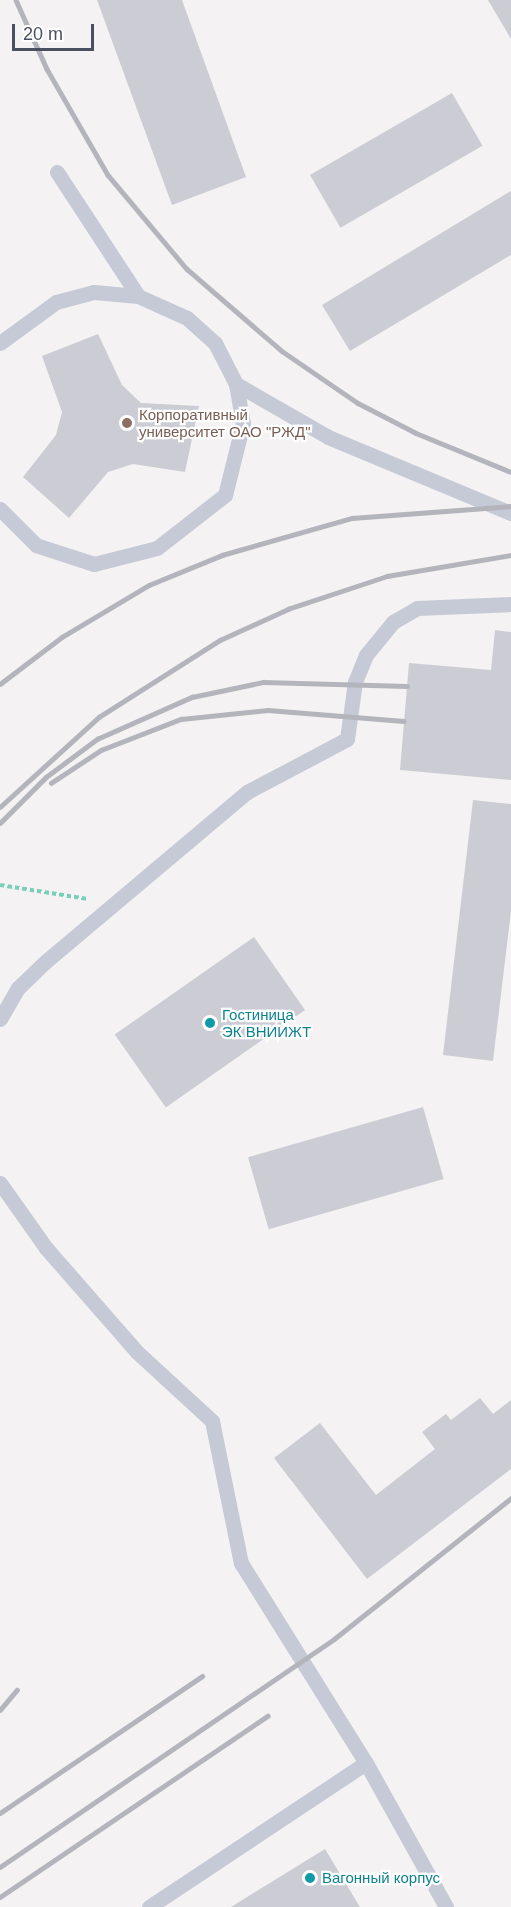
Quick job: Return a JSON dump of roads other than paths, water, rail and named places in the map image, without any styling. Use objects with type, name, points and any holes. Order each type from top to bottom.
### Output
[{"type":"lane","points":[[57,172],[138,296]]},
{"type":"lane","points":[[0,343],[56,302],[94,292],[138,296],[187,318],[215,343],[236,384],[243,423],[225,495],[157,548],[94,564],[36,545],[0,509]]},
{"type":"lane","points":[[236,384],[328,437],[511,513]]},
{"type":"lane","points":[[0,1019],[18,988],[110,903],[248,792],[347,739],[355,682],[366,656],[393,622],[417,609],[511,604]]},
{"type":"lane","points":[[0,1183],[46,1248],[137,1352],[212,1421],[241,1563],[366,1763],[446,1907]]},
{"type":"lane","points":[[149,1907],[366,1763]]},
{"type":"railway","points":[[16,0],[47,69],[108,175],[187,269],[282,351],[358,403],[416,433],[511,472]]},
{"type":"railway","points":[[0,684],[62,637],[149,585],[222,555],[352,518],[511,506]]},
{"type":"railway","points":[[0,807],[99,717],[220,640],[288,609],[387,576],[511,555]]},
{"type":"railway","points":[[0,823],[46,777],[97,739],[192,697],[263,682],[407,686]]},
{"type":"railway","points":[[51,783],[101,750],[181,719],[268,710],[404,721]]},
{"type":"railway","points":[[0,1867],[334,1639],[511,1498]]},
{"type":"railway","points":[[0,1813],[202,1676]]},
{"type":"railway","points":[[0,1710],[17,1690]]},
{"type":"railway","points":[[0,1897],[267,1716]]},
{"type":"place","name":"Корпоративный университет ОАО \"РЖД\"","points":[[127,423]]},
{"type":"place","name":"Гостиница ЭК ВНИИЖТ","points":[[210,1023]]},
{"type":"place","name":"Вагонный корпус","points":[[310,1878]]}]
